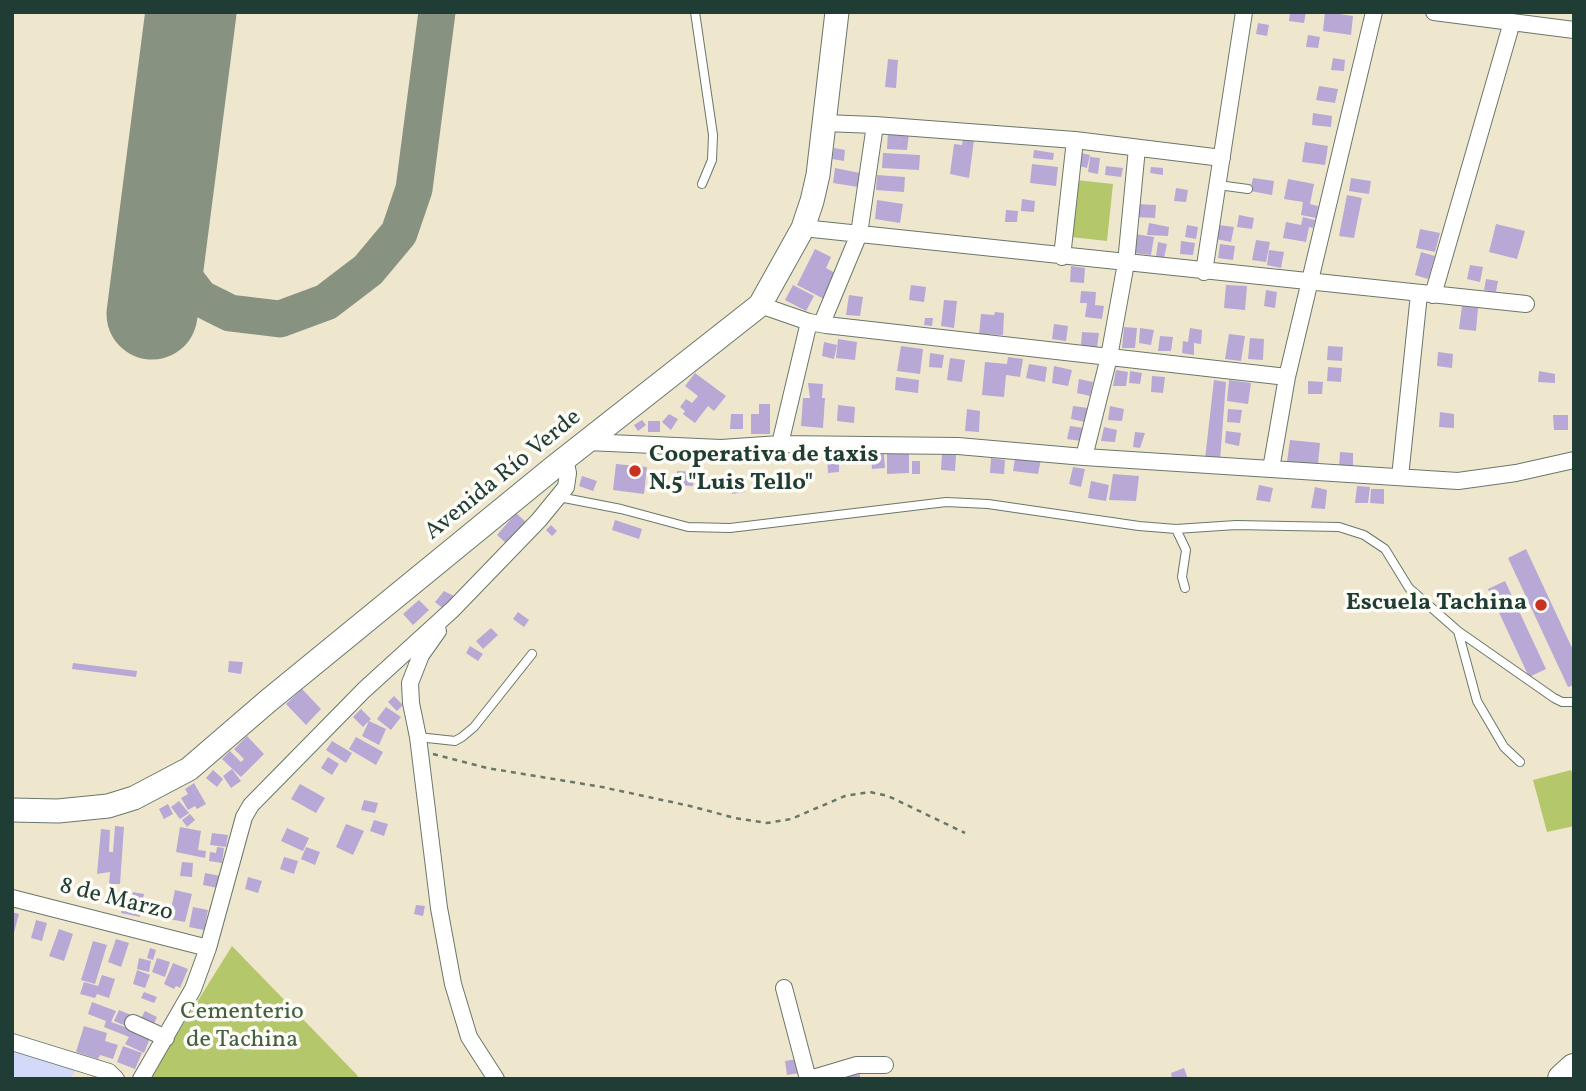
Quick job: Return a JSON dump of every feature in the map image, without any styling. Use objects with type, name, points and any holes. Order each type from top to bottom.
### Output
[{"type":"highway","points":[[1563,1079],[1574,1069]]},
{"type":"main road","name":"Avenida Río Verde","points":[[13,813],[108,806],[134,797],[189,769],[268,701],[565,459],[760,305],[803,228],[818,175],[837,12]]},
{"type":"street","points":[[1205,272],[1244,12]]},
{"type":"street","points":[[1270,469],[1287,377],[1374,12]]},
{"type":"street","points":[[1434,12],[1574,30]]},
{"type":"street","points":[[1400,477],[1426,294],[1512,22]]},
{"type":"street","points":[[824,123],[1075,140],[1222,158]]},
{"type":"street","points":[[780,444],[815,323],[859,234],[875,125]]},
{"type":"street","points":[[1062,257],[1075,140]]},
{"type":"street","points":[[1084,457],[1109,357],[1126,263],[1137,148]]},
{"type":"street","points":[[803,228],[1526,304]]},
{"type":"street","points":[[760,305],[815,323],[1287,377]]},
{"type":"street","points":[[587,442],[721,448],[780,444],[958,446],[1084,457],[1458,481],[1516,473],[1574,460]]},
{"type":"street","points":[[141,1079],[193,989],[208,948],[244,817],[251,806],[364,690],[453,609],[559,497],[568,480],[565,459]]},
{"type":"street","points":[[453,609],[421,656],[410,683],[411,702],[419,744],[439,908],[453,984],[469,1037],[496,1079]]},
{"type":"street","name":"8 de Marzo","points":[[12,898],[208,948]]},
{"type":"street","points":[[784,988],[809,1079],[857,1065],[885,1065]]},
{"type":"street","points":[[133,1023],[166,1038]]},
{"type":"street","points":[[12,1042],[109,1072],[116,1079]]},
{"type":"lane","points":[[695,12],[713,135],[712,159],[702,184]]},
{"type":"lane","points":[[1218,185],[1248,189]]},
{"type":"lane","points":[[559,497],[621,509],[688,527],[730,528],[946,502],[988,504],[1176,529],[1317,524],[1339,527],[1364,535],[1385,550],[1409,588],[1458,631],[1554,698],[1562,702],[1574,702]]},
{"type":"lane","points":[[1176,529],[1186,550],[1182,577],[1185,589]]},
{"type":"lane","points":[[1458,631],[1477,701],[1504,747],[1520,762]]},
{"type":"lane","points":[[419,744],[455,741],[462,737],[474,727],[532,654]]},
{"type":"path","points":[[419,744],[487,768],[602,787],[766,823],[791,820],[845,796],[870,792],[888,796],[965,833]]},
{"type":"shaded area","points":[[12,1048],[77,1067],[71,1079],[12,1079]]},
{"type":"green space","points":[[1076,180],[1113,184],[1107,241],[1071,237]]},
{"type":"green space","points":[[1571,770],[1574,778],[1574,826],[1547,832],[1533,780]]},
{"type":"green space","name":"Cementerio de Tachina","points":[[232,946],[358,1076],[355,1079],[149,1079]]},
{"type":"building","points":[[1290,12],[1306,12],[1304,23],[1289,21]]},
{"type":"building","points":[[1325,12],[1353,16],[1351,35],[1323,31]]},
{"type":"building","points":[[1258,23],[1269,25],[1267,36],[1256,34]]},
{"type":"building","points":[[1308,35],[1320,37],[1318,48],[1306,47]]},
{"type":"building","points":[[1333,58],[1345,60],[1344,71],[1331,70]]},
{"type":"building","points":[[888,59],[898,60],[896,88],[885,87]]},
{"type":"building","points":[[1319,86],[1338,89],[1335,103],[1316,100]]},
{"type":"building","points":[[1313,113],[1332,116],[1331,127],[1312,125]]},
{"type":"building","points":[[888,132],[909,134],[907,150],[887,149]]},
{"type":"building","points":[[963,139],[974,140],[969,178],[950,174],[954,144],[962,145]]},
{"type":"building","points":[[1305,142],[1328,146],[1325,165],[1302,162]]},
{"type":"building","points":[[834,148],[845,150],[844,161],[832,159]]},
{"type":"building","points":[[1034,150],[1054,153],[1053,160],[1033,158]]},
{"type":"building","points":[[1077,152],[1090,155],[1087,168],[1075,165]]},
{"type":"building","points":[[883,153],[920,155],[919,170],[882,168]]},
{"type":"building","points":[[1090,157],[1100,158],[1098,174],[1088,172]]},
{"type":"building","points":[[1032,164],[1058,167],[1056,186],[1030,183]]},
{"type":"building","points":[[1106,166],[1123,168],[1121,177],[1105,175]]},
{"type":"building","points":[[1151,167],[1163,168],[1163,175],[1150,173]]},
{"type":"building","points":[[835,168],[860,173],[858,187],[833,183]]},
{"type":"building","points":[[877,175],[905,177],[904,192],[876,190]]},
{"type":"building","points":[[1253,178],[1274,181],[1272,195],[1250,191]]},
{"type":"building","points":[[1351,178],[1371,181],[1369,194],[1349,191]]},
{"type":"building","points":[[1288,179],[1314,184],[1310,204],[1318,206],[1316,218],[1301,215],[1303,202],[1284,199]]},
{"type":"building","points":[[1176,188],[1188,190],[1186,202],[1174,201]]},
{"type":"building","points":[[1347,195],[1362,198],[1354,238],[1339,236]]},
{"type":"building","points":[[1022,199],[1035,201],[1034,212],[1021,211]]},
{"type":"building","points":[[877,200],[903,204],[900,223],[875,219]]},
{"type":"building","points":[[1136,204],[1156,205],[1155,218],[1135,217]]},
{"type":"building","points":[[1006,210],[1018,211],[1017,222],[1005,222]]},
{"type":"building","points":[[1239,215],[1254,218],[1252,229],[1237,227]]},
{"type":"building","points":[[1303,217],[1315,220],[1313,228],[1309,227],[1306,242],[1283,238],[1286,222],[1301,225]]},
{"type":"building","points":[[1149,223],[1169,227],[1168,236],[1147,235]]},
{"type":"building","points":[[1496,224],[1525,231],[1517,259],[1489,252]]},
{"type":"building","points":[[1187,225],[1198,227],[1196,239],[1185,237]]},
{"type":"building","points":[[1219,225],[1234,227],[1231,242],[1216,239]]},
{"type":"building","points":[[1420,229],[1440,233],[1435,252],[1416,248]]},
{"type":"building","points":[[1135,234],[1154,237],[1151,255],[1133,253]]},
{"type":"building","points":[[1256,240],[1270,242],[1266,262],[1252,260]]},
{"type":"building","points":[[1181,241],[1195,243],[1193,255],[1180,254]]},
{"type":"building","points":[[1158,242],[1167,244],[1164,258],[1156,257]]},
{"type":"building","points":[[1220,244],[1235,246],[1233,260],[1218,258]]},
{"type":"building","points":[[815,249],[831,257],[826,268],[837,274],[824,299],[797,285]]},
{"type":"building","points":[[1269,250],[1284,252],[1281,268],[1267,265]]},
{"type":"building","points":[[1421,252],[1435,256],[1428,279],[1415,275]]},
{"type":"building","points":[[1470,265],[1483,267],[1480,282],[1467,279]]},
{"type":"building","points":[[1071,266],[1085,268],[1084,283],[1070,282]]},
{"type":"building","points":[[1486,279],[1498,281],[1496,292],[1484,290]]},
{"type":"building","points":[[793,285],[814,296],[806,311],[785,300]]},
{"type":"building","points":[[911,285],[926,287],[924,302],[909,300]]},
{"type":"building","points":[[1226,285],[1247,286],[1245,310],[1224,308]]},
{"type":"building","points":[[1266,290],[1277,292],[1275,308],[1264,306]]},
{"type":"building","points":[[1081,291],[1096,292],[1095,305],[1104,306],[1102,319],[1085,317],[1087,303],[1080,303]]},
{"type":"building","points":[[849,295],[863,297],[860,316],[846,315]]},
{"type":"building","points":[[944,300],[957,301],[954,328],[941,326]]},
{"type":"building","points":[[1462,306],[1478,308],[1476,331],[1459,329]]},
{"type":"building","points":[[995,312],[1004,313],[1003,335],[979,334],[981,314],[994,315]]},
{"type":"building","points":[[925,318],[933,318],[932,326],[924,325]]},
{"type":"building","points":[[1054,324],[1068,326],[1066,341],[1052,339]]},
{"type":"building","points":[[1124,327],[1137,328],[1135,348],[1122,348]]},
{"type":"building","points":[[1140,328],[1154,330],[1151,345],[1139,343]]},
{"type":"building","points":[[1190,328],[1202,330],[1201,344],[1194,343],[1194,355],[1182,353],[1183,341],[1188,342]]},
{"type":"building","points":[[1082,332],[1099,333],[1097,347],[1081,345]]},
{"type":"building","points":[[1229,334],[1245,336],[1241,361],[1225,359]]},
{"type":"building","points":[[1160,336],[1173,337],[1171,351],[1158,351]]},
{"type":"building","points":[[1250,338],[1264,339],[1263,360],[1248,359]]},
{"type":"building","points":[[838,339],[857,342],[855,360],[836,358]]},
{"type":"building","points":[[824,342],[837,345],[834,359],[822,356]]},
{"type":"building","points":[[901,346],[923,349],[920,374],[897,371]]},
{"type":"building","points":[[1328,346],[1343,347],[1342,361],[1327,360]]},
{"type":"building","points":[[1438,352],[1453,354],[1452,368],[1437,366]]},
{"type":"building","points":[[930,353],[944,355],[942,368],[929,367]]},
{"type":"building","points":[[1008,357],[1023,359],[1020,377],[1006,375],[1004,397],[982,395],[985,362],[1007,364]]},
{"type":"building","points":[[950,358],[965,360],[962,382],[947,380]]},
{"type":"building","points":[[1029,364],[1047,367],[1045,382],[1026,378]]},
{"type":"building","points":[[1054,366],[1072,370],[1068,386],[1052,383]]},
{"type":"building","points":[[1328,367],[1342,368],[1341,382],[1327,381]]},
{"type":"building","points":[[1116,370],[1128,372],[1126,386],[1113,386]]},
{"type":"building","points":[[1130,371],[1142,373],[1140,384],[1129,383]]},
{"type":"building","points":[[1539,371],[1555,374],[1555,383],[1538,382]]},
{"type":"building","points":[[695,373],[726,396],[714,411],[708,406],[695,423],[683,414],[685,411],[680,407],[686,399],[692,403],[698,396],[685,386]]},
{"type":"building","points":[[1152,376],[1165,377],[1163,393],[1151,392]]},
{"type":"building","points":[[896,377],[919,380],[918,393],[895,390]]},
{"type":"building","points":[[1079,379],[1093,382],[1090,396],[1077,393]]},
{"type":"building","points":[[1214,380],[1226,382],[1220,461],[1205,459]]},
{"type":"building","points":[[1229,380],[1251,383],[1248,404],[1227,401]]},
{"type":"building","points":[[1308,381],[1323,382],[1322,394],[1308,394]]},
{"type":"building","points":[[808,383],[823,384],[823,428],[801,426],[803,398],[810,398]]},
{"type":"building","points":[[759,404],[770,404],[770,434],[751,434],[751,414],[759,414]]},
{"type":"building","points":[[838,405],[855,407],[854,423],[837,421]]},
{"type":"building","points":[[1073,406],[1088,408],[1085,422],[1071,419]]},
{"type":"building","points":[[1110,406],[1124,409],[1122,421],[1108,420]]},
{"type":"building","points":[[967,409],[980,411],[979,432],[965,431]]},
{"type":"building","points":[[1228,409],[1242,410],[1240,423],[1227,422]]},
{"type":"building","points":[[1440,412],[1454,414],[1454,428],[1439,427]]},
{"type":"building","points":[[669,414],[678,419],[671,430],[662,422]]},
{"type":"building","points":[[731,414],[743,414],[743,429],[730,429]]},
{"type":"building","points":[[1553,415],[1568,415],[1568,430],[1554,430]]},
{"type":"building","points":[[642,420],[646,425],[638,431],[634,425]]},
{"type":"building","points":[[648,421],[660,421],[660,432],[648,432]]},
{"type":"building","points":[[1070,426],[1084,428],[1081,441],[1067,439]]},
{"type":"building","points":[[1104,427],[1117,430],[1115,442],[1101,441]]},
{"type":"building","points":[[1226,431],[1241,433],[1239,446],[1225,443]]},
{"type":"building","points":[[1135,432],[1145,433],[1140,448],[1133,447]]},
{"type":"building","points":[[1290,440],[1320,443],[1318,464],[1287,462]]},
{"type":"building","points":[[1340,452],[1353,453],[1353,467],[1339,467]]},
{"type":"building","points":[[887,453],[909,453],[909,473],[887,474]]},
{"type":"building","points":[[884,454],[885,468],[872,469],[871,455]]},
{"type":"building","points":[[942,454],[956,455],[955,471],[941,470]]},
{"type":"building","points":[[827,456],[839,456],[839,472],[828,473]]},
{"type":"building","points":[[1027,457],[1041,459],[1038,474],[1013,471],[1015,458],[1027,460]]},
{"type":"building","points":[[991,458],[1005,460],[1004,474],[990,473]]},
{"type":"building","points":[[912,461],[920,461],[920,474],[912,474]]},
{"type":"building","points":[[616,464],[647,467],[644,494],[613,490]]},
{"type":"building","points":[[1073,467],[1085,469],[1081,487],[1069,484]]},
{"type":"building","points":[[677,471],[694,472],[693,486],[676,485]]},
{"type":"building","points":[[1113,474],[1139,476],[1136,501],[1109,500]]},
{"type":"building","points":[[582,476],[597,481],[593,491],[579,486]]},
{"type":"building","points":[[744,479],[745,492],[732,494],[731,480]]},
{"type":"building","points":[[1091,481],[1109,485],[1106,501],[1088,498]]},
{"type":"building","points":[[1259,485],[1273,488],[1270,502],[1256,500]]},
{"type":"building","points":[[1357,486],[1370,487],[1368,503],[1355,503]]},
{"type":"building","points":[[1315,487],[1327,490],[1325,509],[1311,508]]},
{"type":"building","points":[[1371,489],[1384,489],[1384,504],[1370,503]]},
{"type":"building","points":[[516,513],[527,523],[508,545],[497,535]]},
{"type":"building","points":[[615,520],[642,529],[639,539],[612,530]]},
{"type":"building","points":[[551,525],[557,531],[552,536],[546,530]]},
{"type":"building","name":"Escuela Tachina","points":[[1526,549],[1574,652],[1574,685],[1568,687],[1508,558]]},
{"type":"building","points":[[1505,581],[1546,669],[1529,677],[1488,589]]},
{"type":"building","points":[[444,591],[456,597],[445,610],[435,602]]},
{"type":"building","points":[[419,600],[429,610],[413,625],[403,614]]},
{"type":"building","points":[[518,612],[529,620],[524,627],[513,619]]},
{"type":"building","points":[[491,628],[498,635],[483,649],[476,641]]},
{"type":"building","points":[[470,646],[483,654],[478,661],[466,653]]},
{"type":"building","points":[[229,661],[243,662],[241,674],[228,672]]},
{"type":"building","points":[[73,663],[137,671],[136,677],[72,669]]},
{"type":"building","points":[[302,689],[321,709],[306,725],[286,704]]},
{"type":"building","points":[[394,696],[403,705],[397,711],[388,702]]},
{"type":"building","points":[[386,707],[401,717],[391,730],[377,719]]},
{"type":"building","points":[[361,709],[371,719],[363,727],[353,717]]},
{"type":"building","points":[[369,721],[386,729],[379,745],[362,736]]},
{"type":"building","points":[[247,736],[264,754],[241,777],[222,759],[230,751],[241,762],[244,759],[234,749]]},
{"type":"building","points":[[356,737],[383,752],[376,765],[349,749]]},
{"type":"building","points":[[332,741],[352,753],[346,763],[326,750]]},
{"type":"building","points":[[328,757],[339,764],[332,775],[321,768]]},
{"type":"building","points":[[232,769],[241,781],[231,788],[223,776]]},
{"type":"building","points":[[213,770],[223,779],[217,787],[206,778]]},
{"type":"building","points":[[194,783],[206,804],[188,810],[181,798],[188,794],[185,789]]},
{"type":"building","points":[[300,784],[325,798],[316,813],[291,799]]},
{"type":"building","points":[[364,800],[378,803],[375,813],[361,810]]},
{"type":"building","points":[[179,801],[189,813],[180,819],[171,807]]},
{"type":"building","points":[[168,804],[173,814],[164,819],[159,809]]},
{"type":"building","points":[[190,814],[195,820],[187,827],[182,820]]},
{"type":"building","points":[[374,820],[388,824],[384,836],[370,831]]},
{"type":"building","points":[[346,824],[364,831],[353,855],[336,847]]},
{"type":"building","points":[[115,826],[124,827],[120,884],[109,884],[110,872],[97,874],[101,829],[110,830],[109,852],[113,852]]},
{"type":"building","points":[[180,827],[201,831],[198,850],[206,851],[205,858],[176,852]]},
{"type":"building","points":[[287,828],[309,838],[303,851],[281,841]]},
{"type":"building","points":[[212,833],[228,835],[226,847],[210,845]]},
{"type":"building","points":[[217,847],[224,848],[222,863],[209,861],[210,852],[216,853]]},
{"type":"building","points":[[306,847],[320,852],[315,865],[301,859]]},
{"type":"building","points":[[284,857],[298,861],[294,874],[280,869]]},
{"type":"building","points":[[182,862],[193,863],[192,877],[180,876]]},
{"type":"building","points":[[205,873],[221,876],[218,888],[203,885]]},
{"type":"building","points":[[248,877],[262,881],[258,893],[245,889]]},
{"type":"building","points":[[175,890],[192,894],[185,922],[169,919]]},
{"type":"building","points":[[133,892],[144,894],[140,917],[121,913],[123,905],[130,906]]},
{"type":"building","points":[[416,905],[425,906],[423,916],[414,914]]},
{"type":"building","points":[[193,907],[208,910],[204,930],[189,927]]},
{"type":"building","points":[[12,912],[19,914],[13,936],[12,936]]},
{"type":"building","points":[[36,920],[47,923],[42,941],[31,938]]},
{"type":"building","points":[[59,929],[73,934],[64,961],[49,956]]},
{"type":"building","points":[[116,939],[129,943],[121,967],[108,962]]},
{"type":"building","points":[[93,941],[107,945],[95,984],[81,980]]},
{"type":"building","points":[[150,948],[156,950],[153,960],[147,958]]},
{"type":"building","points":[[139,958],[151,961],[149,972],[137,969]]},
{"type":"building","points":[[157,958],[170,962],[165,977],[152,972]]},
{"type":"building","points":[[173,963],[188,969],[180,988],[176,986],[174,989],[164,984]]},
{"type":"building","points":[[137,970],[150,975],[145,988],[133,984]]},
{"type":"building","points":[[102,975],[115,979],[109,998],[97,994],[95,998],[80,994],[84,982],[98,986]]},
{"type":"building","points":[[144,992],[157,997],[154,1003],[141,998]]},
{"type":"building","points":[[92,1002],[116,1011],[111,1022],[151,1036],[144,1053],[125,1044],[129,1037],[104,1027],[106,1021],[88,1014]]},
{"type":"building","points":[[119,1010],[131,1015],[126,1026],[114,1021]]},
{"type":"building","points":[[145,1011],[157,1017],[153,1026],[140,1020]]},
{"type":"building","points":[[84,1026],[107,1033],[105,1041],[118,1045],[113,1059],[100,1055],[98,1059],[76,1052]]},
{"type":"building","points":[[123,1046],[142,1053],[135,1069],[117,1062]]},
{"type":"building","points":[[798,1059],[800,1073],[787,1075],[785,1061]]},
{"type":"building","points":[[1184,1068],[1188,1079],[1172,1079],[1171,1073]]},
{"type":"building","points":[[860,1074],[860,1079],[847,1079],[846,1076]]},
{"type":"taxiway","points":[[164,222],[177,268],[200,298],[230,313],[280,319],[326,302],[368,270],[399,233],[414,189],[437,12]]},
{"type":"runway","points":[[152,314],[191,12]]},
{"type":"place","name":"Cooperativa de taxis N.5 \"Luis Tello\"","points":[[635,471]]},
{"type":"place","name":"Escuela Tachina","points":[[1541,605]]}]
